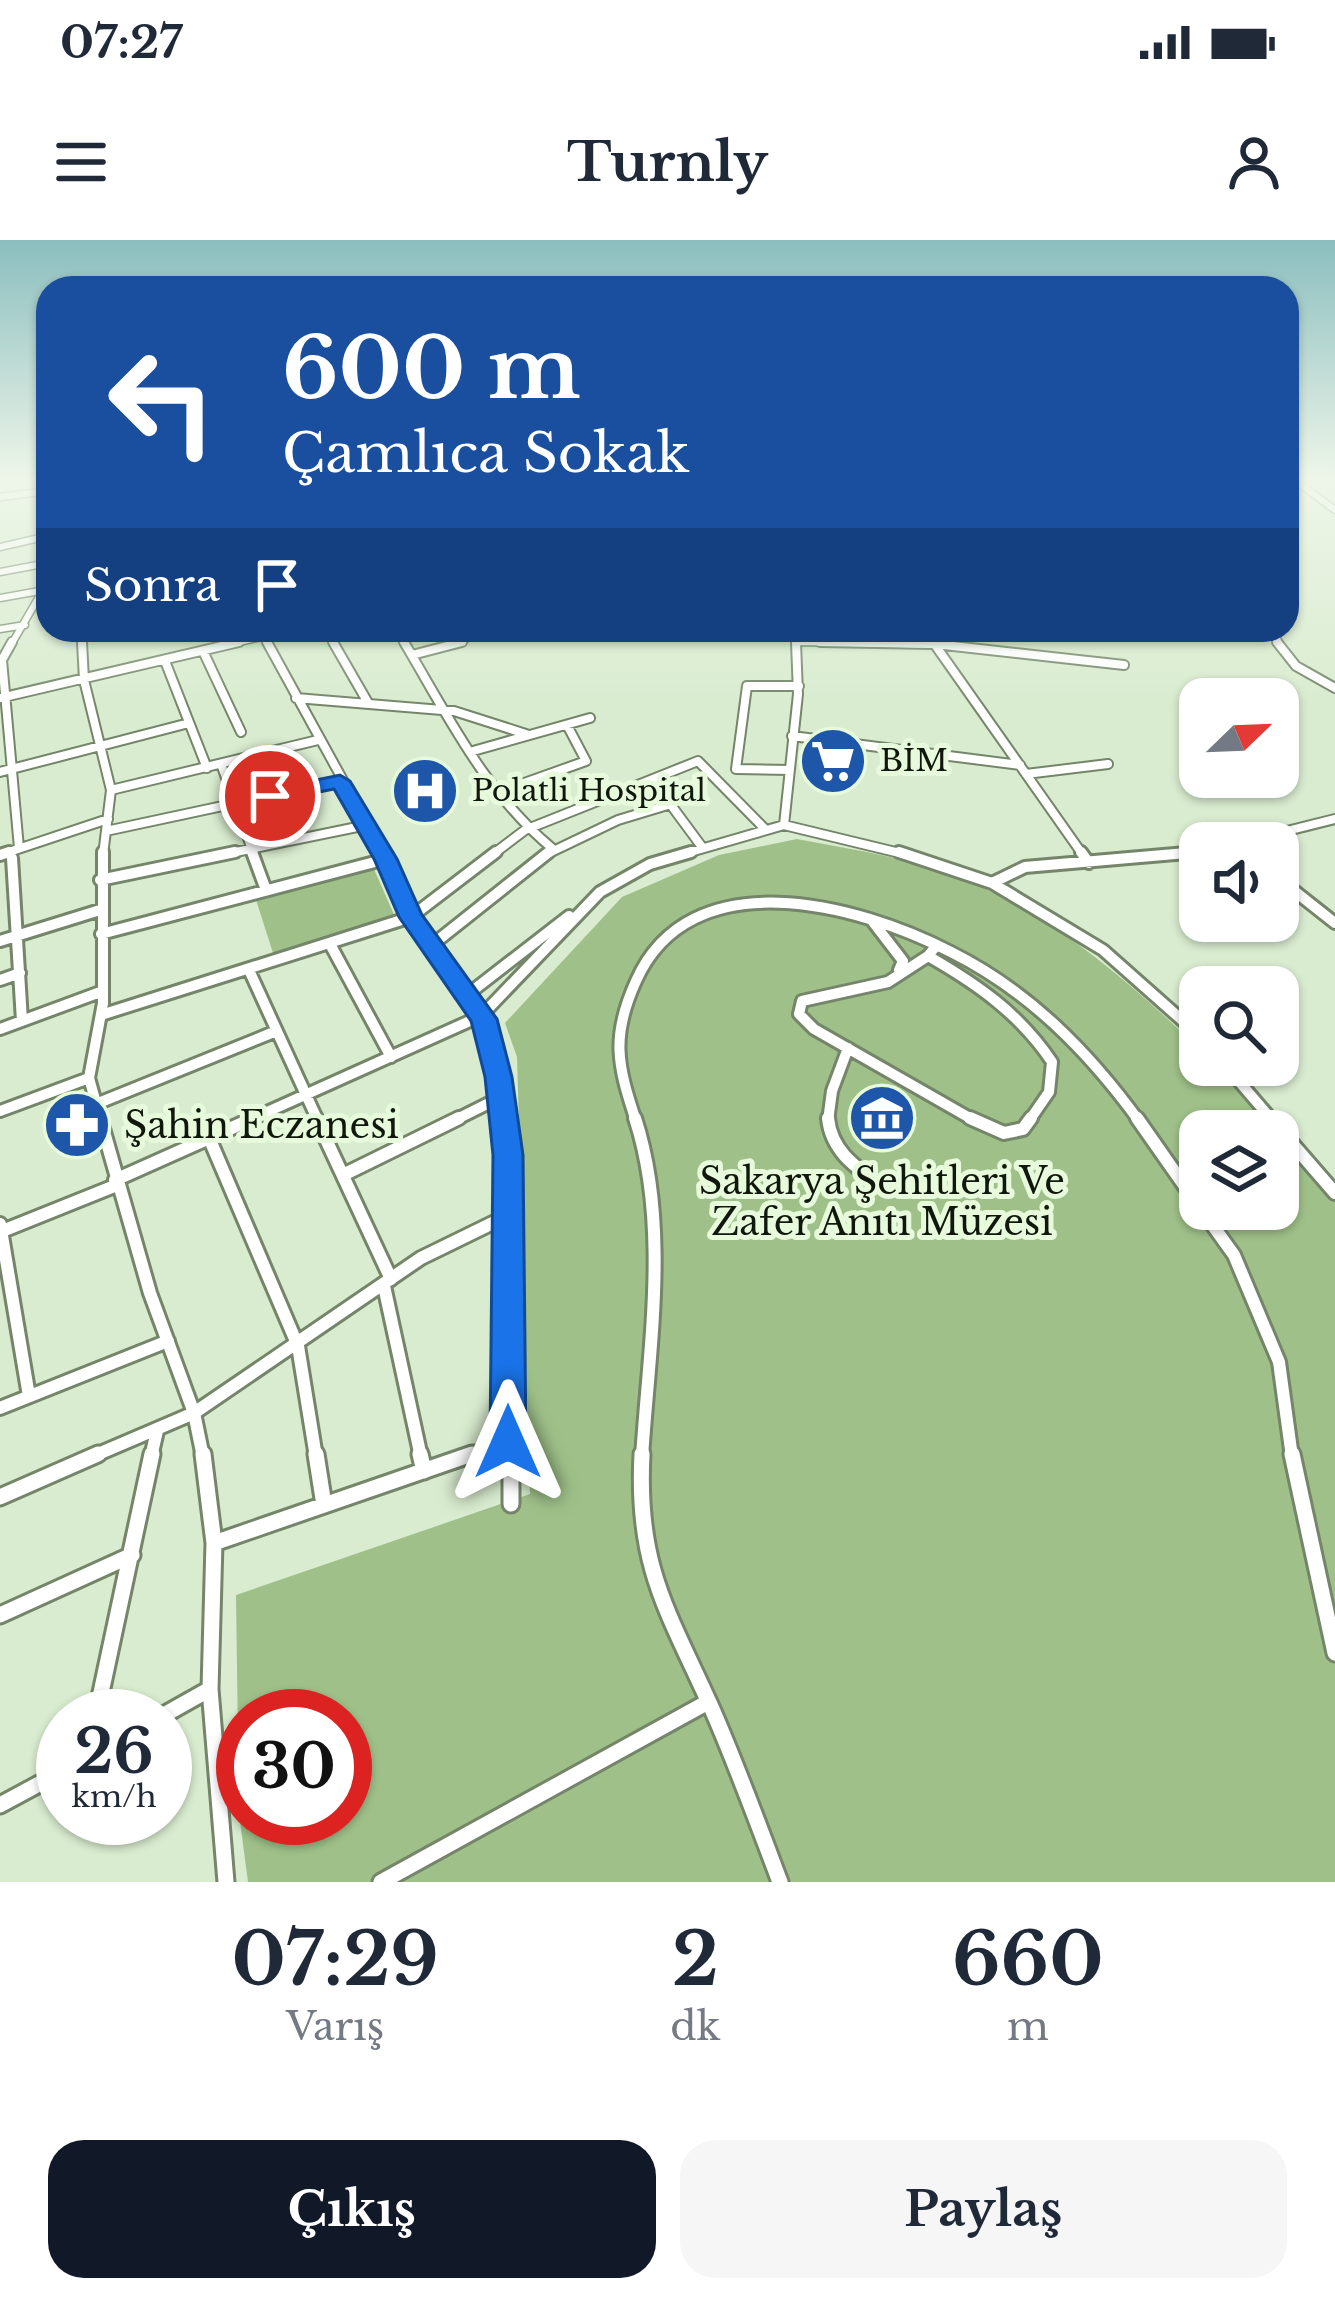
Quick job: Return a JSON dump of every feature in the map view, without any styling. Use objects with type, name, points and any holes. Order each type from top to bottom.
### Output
[{"type":"street","points":[[0,572],[36,568]]},
{"type":"street","points":[[0,598],[36,592]]},
{"type":"street","points":[[22,1021],[8,856],[16,805],[5,737],[1,660],[36,607]]},
{"type":"street","points":[[0,629],[25,625]]},
{"type":"street","points":[[83,642],[84,680],[111,790],[100,880],[103,991],[89,1078],[117,1183],[194,1413],[214,1543],[210,1689],[226,1882]]},
{"type":"street","points":[[3,698],[234,642]]},
{"type":"street","points":[[266,642],[386,859],[411,917],[481,1016],[499,1077],[508,1155],[511,1504]]},
{"type":"street","points":[[333,642],[367,701]]},
{"type":"street","points":[[404,642],[445,713],[525,830],[553,849]]},
{"type":"street","points":[[412,655],[448,642]]},
{"type":"street","points":[[784,825],[799,642],[935,644],[1124,665]]},
{"type":"street","points":[[1275,642],[1285,658],[1335,688]]},
{"type":"street","points":[[935,644],[1089,863]]},
{"type":"street","points":[[203,651],[241,732]]},
{"type":"street","points":[[165,661],[207,768]]},
{"type":"street","points":[[789,770],[736,769],[747,686],[799,686]]},
{"type":"street","points":[[296,698],[454,711],[529,735]]},
{"type":"street","points":[[473,751],[590,718]]},
{"type":"street","points":[[0,772],[190,723]]},
{"type":"street","points":[[499,792],[586,760],[567,724]]},
{"type":"street","points":[[792,736],[1023,770],[1108,764]]},
{"type":"street","points":[[111,790],[318,740]]},
{"type":"street","points":[[101,1015],[411,917],[525,830],[698,761],[765,829]]},
{"type":"street","points":[[221,764],[266,890]]},
{"type":"street","points":[[8,856],[108,826],[340,781]]},
{"type":"street","points":[[653,782],[702,847]]},
{"type":"street","points":[[432,945],[553,849],[618,820],[671,804]]},
{"type":"street","points":[[0,809],[16,805]]},
{"type":"street","points":[[1299,828],[1335,819]]},
{"type":"street","points":[[100,880],[367,825]]},
{"type":"street","points":[[467,995],[600,892],[650,864],[784,825],[886,848],[992,883],[1102,950],[1179,1018]]},
{"type":"street","points":[[992,883],[1025,867],[1179,854]]},
{"type":"street","points":[[101,934],[386,859]]},
{"type":"street","points":[[29,1396],[0,1229],[117,1183],[481,1016],[600,892]]},
{"type":"street","points":[[1299,894],[1335,922]]},
{"type":"street","points":[[780,1882],[708,1702],[687,1666],[646,1555],[642,1462],[654,1277],[651,1178],[617,1058],[618,1023],[630,981],[650,948],[678,923],[703,910],[751,901],[801,900],[871,920],[1054,1021],[1122,1099],[1179,1179]]},
{"type":"street","points":[[0,941],[100,910]]},
{"type":"street","points":[[871,920],[903,961],[897,974]]},
{"type":"street","points":[[330,944],[391,1057]]},
{"type":"street","points":[[932,951],[1039,1040],[1052,1062],[1049,1092],[1023,1129],[1004,1132],[992,1128],[848,1048],[799,1014],[802,1000],[862,990],[932,951]]},
{"type":"street","points":[[249,970],[305,1096],[346,1173],[388,1282],[424,1471]]},
{"type":"street","points":[[0,980],[20,973]]},
{"type":"street","points":[[0,1028],[103,991]]},
{"type":"street","points":[[96,1104],[274,1031]]},
{"type":"street","points":[[848,1048],[832,1086],[826,1122],[843,1162],[878,1184]]},
{"type":"street","points":[[0,1112],[89,1078]]},
{"type":"street","points":[[1243,1086],[1335,1193]]},
{"type":"street","points":[[346,1173],[499,1098]]},
{"type":"street","points":[[210,1140],[298,1346],[324,1505]]},
{"type":"street","points":[[0,1497],[194,1413],[422,1258],[507,1216]]},
{"type":"street","points":[[1216,1230],[1234,1256],[1279,1361],[1298,1497],[1335,1653]]},
{"type":"street","points":[[0,1408],[168,1342]]},
{"type":"street","points":[[102,1689],[157,1431]]},
{"type":"street","points":[[214,1543],[508,1442]]},
{"type":"street","points":[[0,1616],[132,1555]]},
{"type":"street","points":[[192,1699],[210,1689]]},
{"type":"street","points":[[381,1882],[708,1702]]},
{"type":"street","points":[[0,1805],[36,1786]]},
{"type":"green space","points":[[797,839],[905,861],[968,881],[1062,933],[1179,1030],[1179,1086],[1233,1086],[1254,1110],[1179,1110],[1179,1230],[1299,1230],[1299,1161],[1335,1202],[1335,1882],[248,1882],[243,1845],[372,1845],[372,1689],[237,1689],[236,1595],[530,1494],[517,1057],[505,1023],[622,897],[719,855]]},
{"type":"green space","points":[[373,867],[396,919],[274,956],[256,900]]},
{"type":"place","name":"BİM","points":[[833,761]]},
{"type":"place","name":"Polatli Hospital","points":[[425,791]]},
{"type":"place","name":"Sakarya Şehitleri Ve Zafer Anıtı Müzesi","points":[[882,1118]]},
{"type":"place","name":"Şahin Eczanesi","points":[[77,1125]]},
{"type":"route","points":[[270,796],[340,781],[386,859],[411,917],[484,1019],[499,1077],[508,1155],[508,1442]]}]
